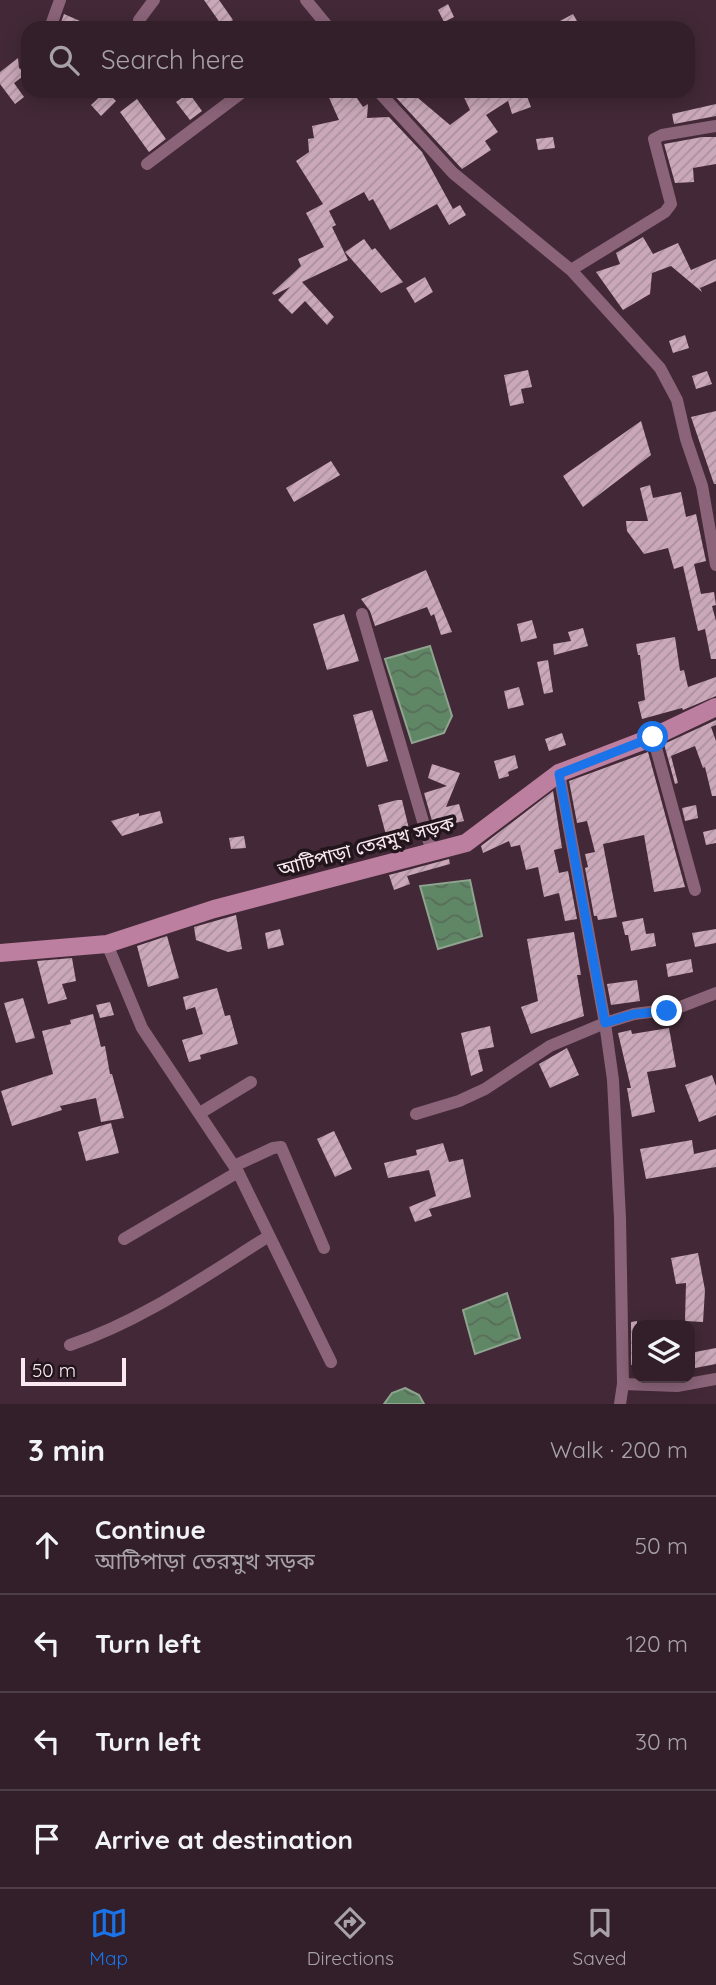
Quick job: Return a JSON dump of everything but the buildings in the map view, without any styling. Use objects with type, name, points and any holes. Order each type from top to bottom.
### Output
[{"type":"main road","name":"আটিপাড়া তেরমুখ সড়ক","points":[[0,954],[107,944],[214,909],[466,843],[559,774],[653,737],[716,706]]},
{"type":"street","points":[[52,21],[60,0]]},
{"type":"street","points":[[139,20],[154,0]]},
{"type":"street","points":[[306,0],[323,21]]},
{"type":"street","points":[[147,164],[235,98]]},
{"type":"street","points":[[384,98],[453,173],[571,271],[660,368],[677,400],[686,439],[702,486],[716,565]]},
{"type":"street","points":[[571,271],[665,212],[671,204],[654,139],[662,135],[716,126]]},
{"type":"street","points":[[702,486],[716,482]]},
{"type":"street","points":[[362,614],[432,852]]},
{"type":"street","points":[[653,737],[695,890]]},
{"type":"street","points":[[559,774],[613,1080],[620,1218],[623,1384],[620,1404]]},
{"type":"street","points":[[107,944],[142,1028],[236,1169],[331,1362]]},
{"type":"street","points":[[416,1114],[459,1101],[485,1089],[550,1046],[605,1023],[634,1014],[675,1009],[716,993]]},
{"type":"street","points":[[200,1113],[251,1082]]},
{"type":"street","points":[[124,1239],[236,1169],[273,1148],[281,1147],[324,1248]]},
{"type":"street","points":[[70,1345],[98,1336],[136,1317],[269,1236]]},
{"type":"street","points":[[623,1384],[677,1386],[716,1380]]},
{"type":"water","points":[[430,646],[452,716],[444,733],[412,743],[385,659]]},
{"type":"water","points":[[470,880],[482,936],[438,949],[420,886]]},
{"type":"water","points":[[507,1293],[520,1338],[475,1354],[463,1310]]},
{"type":"water","points":[[405,1388],[419,1395],[424,1404],[384,1404],[392,1393]]},
{"type":"route","points":[[653,737],[559,774],[605,1023],[634,1014],[667,1011]]}]
